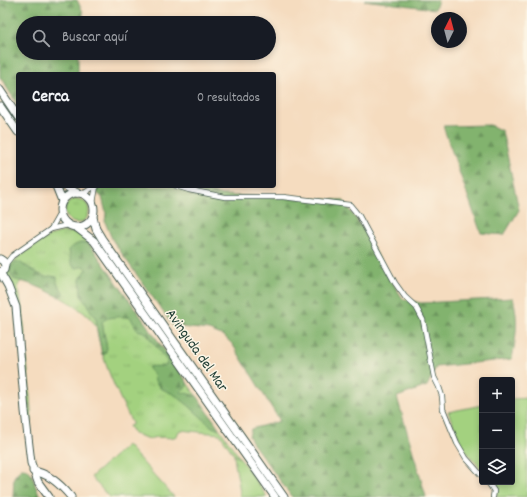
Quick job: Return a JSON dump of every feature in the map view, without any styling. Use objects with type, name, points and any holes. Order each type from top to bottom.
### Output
[{"type":"main road","points":[[0,90],[16,114]]},
{"type":"main road","points":[[0,106],[16,129]]},
{"type":"main road","points":[[57,188],[62,201]]},
{"type":"main road","points":[[69,188],[87,196],[93,203],[93,217],[86,225],[77,228],[68,225],[61,218],[60,206],[62,201],[71,194],[80,194]]},
{"type":"main road","name":"Avinguda del Mar","points":[[93,217],[96,229],[102,239],[284,497]]},
{"type":"main road","name":"Avinguda del Mar","points":[[77,228],[94,242],[274,497]]},
{"type":"main road","points":[[2,261],[4,270],[0,272],[8,286],[16,308],[25,416],[30,453],[38,482],[49,497]]},
{"type":"main road","points":[[34,471],[39,472],[53,481],[71,497]]},
{"type":"street","points":[[80,194],[93,188]]},
{"type":"street","points":[[93,203],[95,188]]},
{"type":"street","points":[[182,188],[225,197],[283,197],[350,205],[359,216],[395,283],[405,297],[416,307],[423,320],[434,377],[442,396],[443,409],[457,443],[466,458],[479,473]]},
{"type":"street","points":[[51,229],[60,212]]},
{"type":"street","points":[[2,261],[12,256],[51,229],[68,225]]},
{"type":"street","points":[[490,485],[494,491],[493,497]]},
{"type":"green space","points":[[0,0],[77,0],[83,12],[83,16],[16,16],[16,60],[78,60],[78,72],[16,72],[16,102],[0,77]]},
{"type":"green space","points":[[364,0],[438,0],[435,9]]},
{"type":"green space","points":[[490,125],[502,131],[519,210],[504,235],[481,233],[443,126]]},
{"type":"green space","points":[[91,188],[192,188],[222,195],[343,200],[365,232],[387,274],[403,299],[421,303],[513,298],[516,314],[516,336],[512,359],[436,367],[427,386],[397,397],[426,497],[292,497],[249,436],[251,429],[280,421],[233,345],[224,336],[209,330],[173,326],[113,241],[105,222],[106,213],[102,197]]},
{"type":"green space","points":[[77,199],[82,200],[88,206],[88,216],[82,222],[77,223],[72,222],[66,216],[65,211],[66,206],[72,200]]},
{"type":"green space","points":[[64,232],[76,233],[85,238],[240,458],[234,455],[220,434],[180,430],[177,436],[174,437],[155,437],[150,439],[134,434],[129,426],[132,425],[132,423],[106,364],[96,326],[91,319],[73,305],[51,292],[30,283],[21,281],[18,286],[23,312],[32,422],[28,423],[19,314],[5,276],[6,267],[26,251],[50,236]]},
{"type":"green space","points":[[80,243],[86,243],[91,246],[187,382],[187,386],[181,392],[197,396],[219,428],[217,429],[212,427],[175,395],[160,388],[149,367],[165,365],[167,364],[167,361],[145,332],[137,330],[131,318],[111,318],[102,322],[107,348],[105,354],[102,355],[96,317],[81,296],[80,279],[87,269],[84,266],[77,268],[74,267],[71,263],[69,250],[71,247]]},
{"type":"green space","points":[[16,262],[19,262],[44,277],[57,277],[57,283],[63,292],[63,295],[58,297],[36,286],[13,279],[10,270]]},
{"type":"green space","points":[[527,398],[527,497],[497,497],[497,491],[494,485],[515,485],[515,399]]},
{"type":"green space","points":[[479,406],[479,467],[463,448],[448,412]]},
{"type":"green space","points":[[127,445],[174,497],[109,497],[91,477]]},
{"type":"green space","points":[[234,455],[240,458],[267,497],[240,497]]},
{"type":"green space","points":[[21,468],[29,470],[42,497],[13,497],[14,477]]}]
